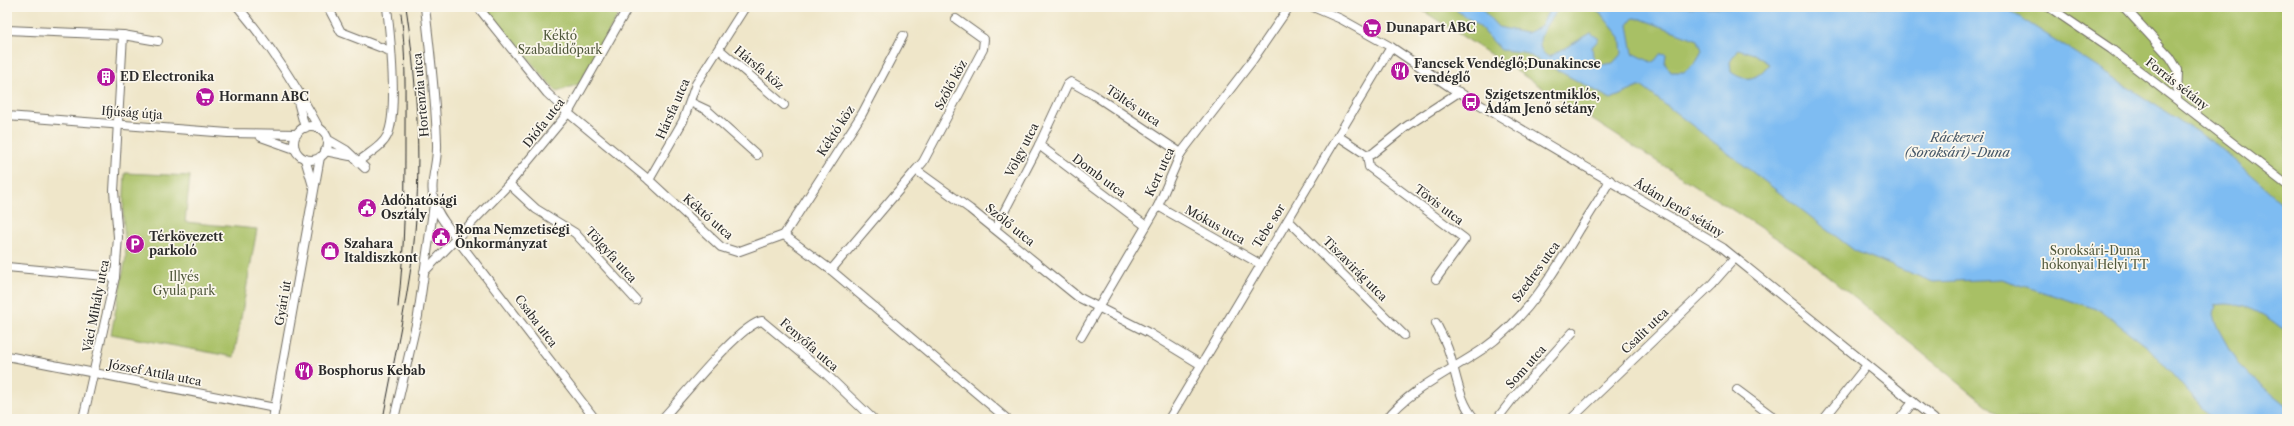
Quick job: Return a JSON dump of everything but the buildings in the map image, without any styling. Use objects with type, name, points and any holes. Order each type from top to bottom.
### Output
[{"type":"street","points":[[238,7],[272,50],[327,139],[346,150],[365,168]]},
{"type":"street","points":[[328,7],[341,32],[390,51]]},
{"type":"street","points":[[355,160],[382,142],[390,129],[392,116],[393,71],[387,7]]},
{"type":"street","name":"Hortenzia utca","points":[[425,7],[436,104],[438,147],[431,184],[434,203]]},
{"type":"street","name":"Kéktó utca","points":[[478,7],[547,93],[568,113],[649,180],[721,247],[729,251],[746,249],[784,235]]},
{"type":"street","name":"Diófa utca","points":[[424,272],[509,184],[568,113],[628,7]]},
{"type":"street","name":"Hársfa utca","points":[[649,180],[683,121],[696,84],[746,7]]},
{"type":"street","name":"Kert utca","points":[[1081,337],[1158,206],[1181,153],[1243,73],[1289,7]]},
{"type":"street","name":"Ádám Jenő sétány","points":[[1313,7],[1341,19],[1391,47],[1459,92],[1723,248],[1934,419]]},
{"type":"street","name":"Forrás sétány","points":[[2048,7],[2111,49],[2287,185]]},
{"type":"street","points":[[2124,7],[2170,57],[2178,70],[2177,99]]},
{"type":"street","name":"Szőlő köz","points":[[916,170],[927,155],[983,49],[984,39],[956,19]]},
{"type":"street","points":[[7,30],[124,35],[158,41]]},
{"type":"street","name":"Váci Mihály utca","points":[[84,419],[115,277],[118,237],[114,200],[117,124],[124,35]]},
{"type":"street","name":"Kéktó köz","points":[[784,235],[862,114],[902,36]]},
{"type":"street","name":"Tebe sor","points":[[1169,419],[1200,364],[1391,47]]},
{"type":"street","name":"Hársfa köz","points":[[719,49],[784,105]]},
{"type":"street","name":"Töltés utca","points":[[1071,82],[1094,95],[1181,153]]},
{"type":"street","name":"Völgy utca","points":[[995,229],[1039,145],[1067,85],[1071,82]]},
{"type":"street","points":[[293,86],[305,128]]},
{"type":"street","points":[[1338,136],[1367,155],[1372,154],[1407,126],[1459,92]]},
{"type":"street","points":[[690,102],[707,110],[757,155]]},
{"type":"street","name":"Ifjúság útja","points":[[7,116],[255,134],[297,134]]},
{"type":"street","points":[[319,128],[305,128],[297,134],[295,149],[305,158],[310,160],[323,154],[342,153],[355,160]]},
{"type":"street","name":"Ifjúság útja","points":[[255,134],[295,149]]},
{"type":"street","points":[[323,154],[327,139]]},
{"type":"street","name":"Domb utca","points":[[1039,145],[1146,226]]},
{"type":"street","name":"Gyári út","points":[[273,419],[305,250],[314,191],[323,154]]},
{"type":"street","name":"Tövis utca","points":[[1367,155],[1369,167],[1465,239],[1436,279]]},
{"type":"street","name":"Gyári út","points":[[305,158],[314,191]]},
{"type":"street","points":[[831,270],[916,170]]},
{"type":"street","name":"Szőlő utca","points":[[916,170],[970,208],[1059,283],[1097,308],[1138,326],[1200,364]]},
{"type":"street","name":"Szedres utca","points":[[1387,419],[1403,403],[1452,367],[1483,349],[1503,332],[1531,303],[1555,271],[1600,200],[1610,180]]},
{"type":"street","name":"Tölgyfa utca","points":[[509,184],[536,209],[575,233],[636,300]]},
{"type":"street","points":[[394,419],[413,340],[434,203]]},
{"type":"street","name":"Csaba utca","points":[[434,203],[438,214],[595,419]]},
{"type":"street","name":"Mókus utca","points":[[1158,206],[1260,264]]},
{"type":"street","name":"Tiszavirág utca","points":[[1288,220],[1404,335]]},
{"type":"street","points":[[784,235],[831,270],[1007,419]]},
{"type":"street","name":"Csalit utca","points":[[1571,419],[1712,284],[1735,258]]},
{"type":"street","points":[[7,267],[115,277]]},
{"type":"street","name":"Fenyőfa utca","points":[[662,419],[702,373],[739,335],[751,325],[762,321],[827,375],[873,419]]},
{"type":"street","points":[[1436,323],[1449,351],[1452,367],[1466,405],[1475,419]]},
{"type":"street","name":"Som utca","points":[[1497,419],[1514,397],[1574,332]]},
{"type":"street","name":"József Attila utca","points":[[7,356],[275,408]]},
{"type":"street","points":[[1824,419],[1867,365]]},
{"type":"street","points":[[1737,390],[1776,419]]},
{"type":"street","points":[[1900,419],[1913,402]]},
{"type":"green space","name":"Kéktó Szabadidőpark","points":[[483,7],[623,7],[579,84],[557,92]]},
{"type":"green space","name":"Ráckevei (Soroksári)-Duna","points":[[1417,7],[2287,7],[2287,419],[2003,419],[1801,254]]},
{"type":"green space","name":"Illyés Gyula park","points":[[125,173],[190,176],[185,222],[257,229],[234,357],[111,334],[126,257],[123,215]]},
{"type":"water","name":"Ráckevei (Soroksári)-Duna","points":[[1459,7],[1480,7],[1498,27],[1526,33],[1540,27],[1551,7],[1560,7],[1542,32],[1540,46],[1543,52],[1549,57],[1591,33],[1599,39],[1592,47],[1593,57],[1600,65],[1613,63],[1622,53],[1620,37],[1601,14],[1589,7],[2004,7],[2217,145],[2287,207],[2287,333],[2263,315],[2245,307],[2225,304],[2215,305],[2213,314],[2216,325],[2237,363],[2252,378],[2287,406],[2287,419],[2212,419],[2149,348],[2100,310],[2001,279],[1933,282],[1855,251],[1641,86],[1611,99],[1523,52],[1501,50],[1480,27],[1456,10]],"holes":[[[1633,18],[1641,19],[1698,40],[1702,50],[1697,61],[1684,72],[1671,72],[1665,64],[1666,54],[1661,53],[1653,63],[1633,53],[1628,25]],[[1738,49],[1754,54],[1769,64],[1756,76],[1752,78],[1742,78],[1731,72],[1730,62]]]},
{"type":"tram line","points":[[383,419],[407,294],[416,221],[418,160],[416,98],[406,7]]},
{"type":"tram line","points":[[398,307],[403,241],[405,175],[405,72],[401,13]]},
{"type":"place","name":"Dunapart ABC","points":[[1372,28]]},
{"type":"place","name":"Fancsek Vendéglő;Dunakincse vendéglő","points":[[1400,71]]},
{"type":"place","name":"ED Electronika","points":[[106,77]]},
{"type":"place","name":"Hormann ABC","points":[[205,97]]},
{"type":"place","name":"Szigetszentmiklós, Ádám Jenő sétány","points":[[1471,102]]},
{"type":"place","name":"Adóhatósági Osztály","points":[[367,208]]},
{"type":"place","name":"Roma Nemzetiségi Önkormányzat","points":[[441,237]]},
{"type":"place","name":"Térkövezett parkoló","points":[[135,244]]},
{"type":"place","name":"Szahara Italdiszkont","points":[[330,251]]},
{"type":"place","name":"Bosphorus Kebab","points":[[304,371]]},
{"type":"park label","name":"Soroksári-Duna hókonyai Helyi TT","points":[[2095,258]]}]
